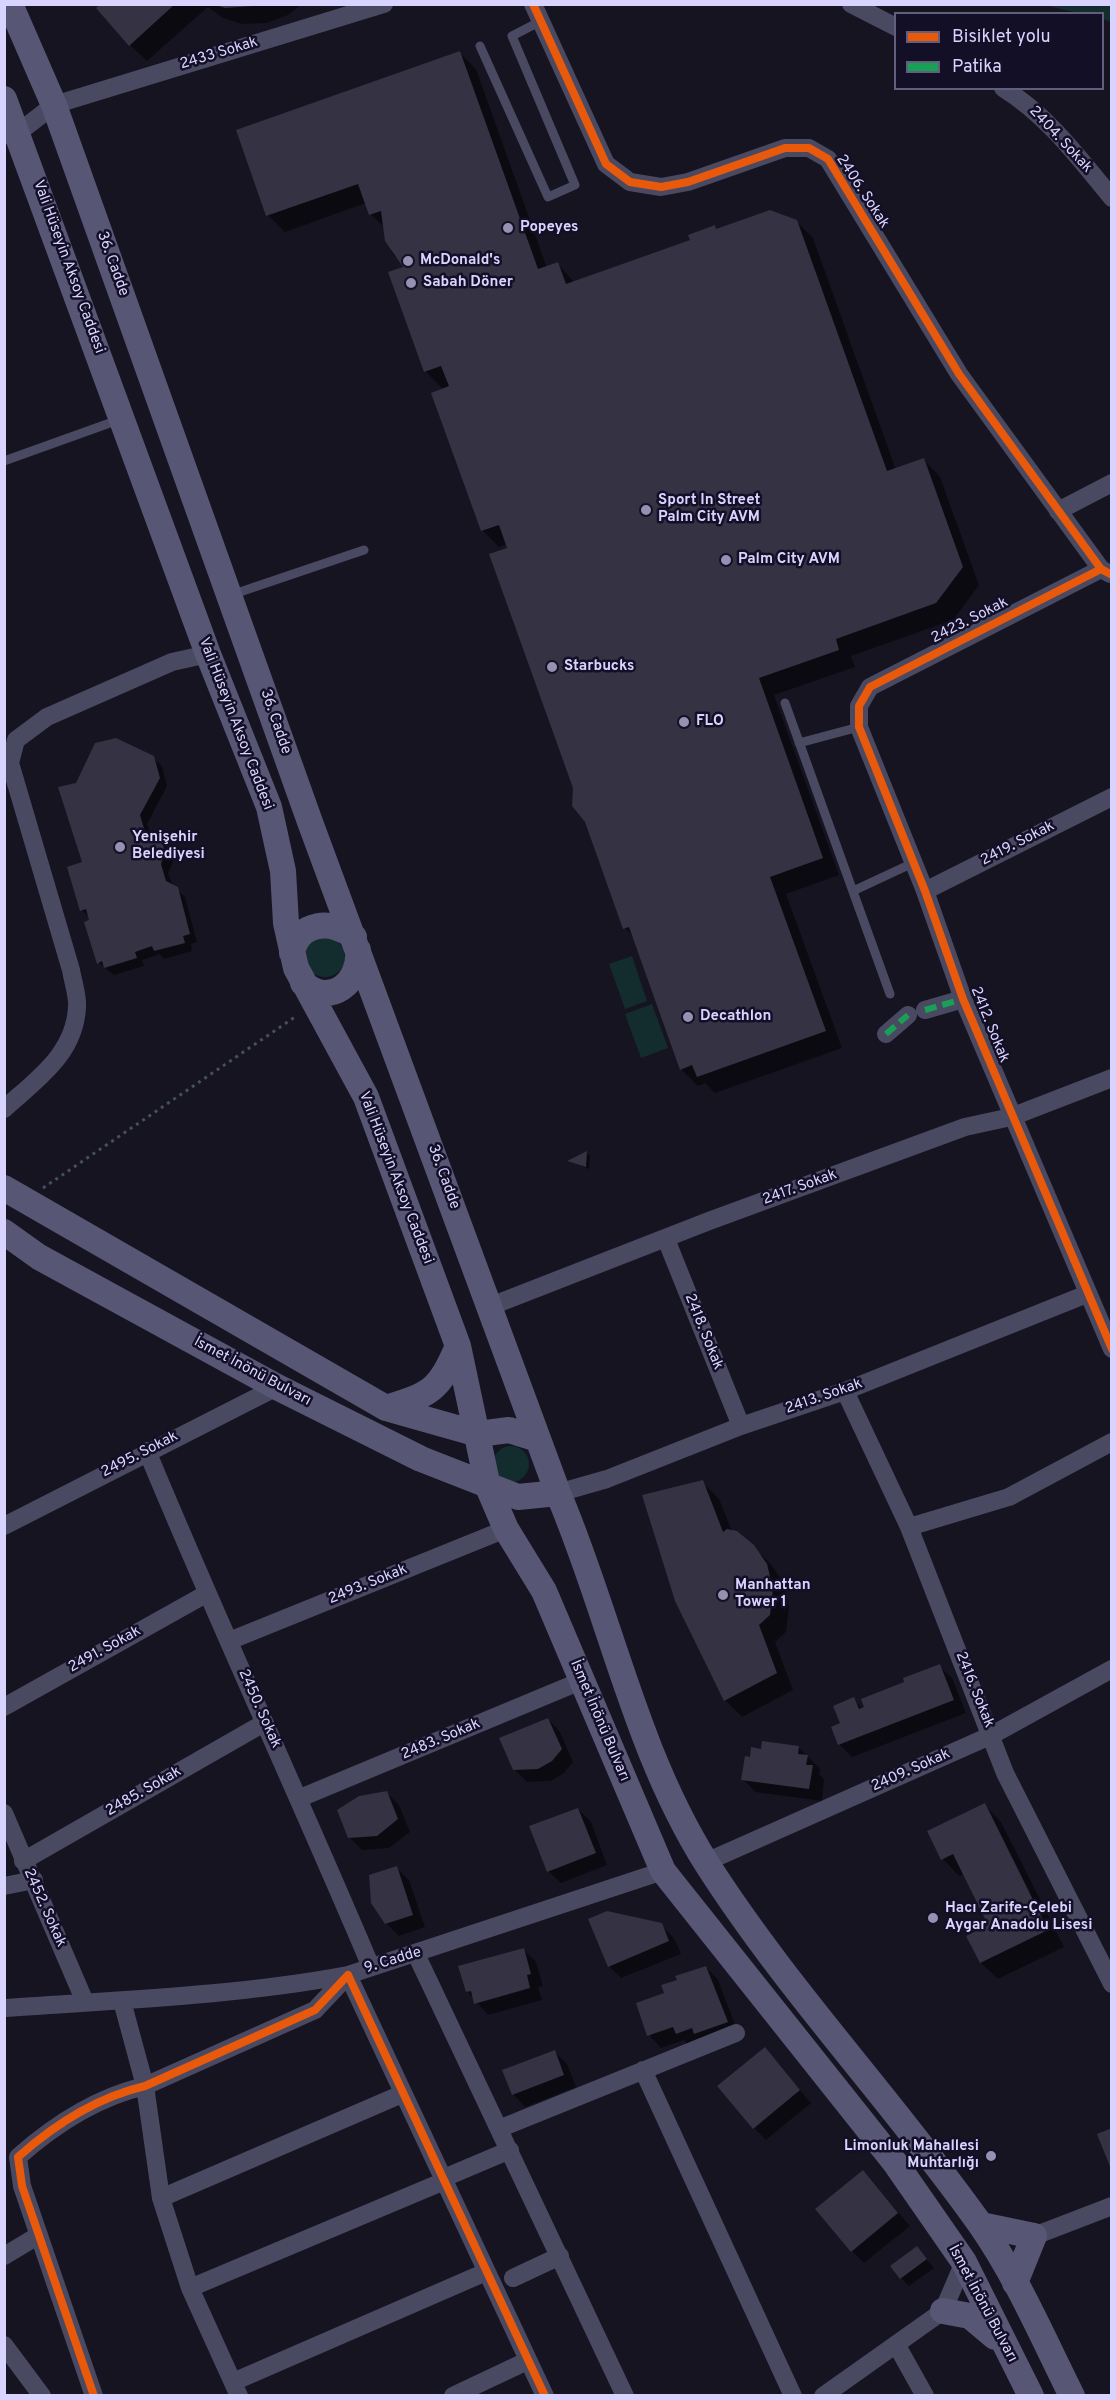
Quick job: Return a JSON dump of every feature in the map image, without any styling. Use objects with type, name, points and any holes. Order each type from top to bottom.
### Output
[{"type":"main road","name":"36. Cadde","points":[[10,4],[54,105],[231,595],[310,822],[491,1306],[538,1439]]},
{"type":"main road","name":"Vali Hüseyin Aksoy Caddesi","points":[[4,99],[12,134],[123,418],[208,654],[269,807],[283,871],[286,923],[292,953],[303,983],[366,1098],[458,1346],[488,1487]]},
{"type":"main road","points":[[292,953],[298,938],[315,926],[336,926],[356,944],[358,969],[346,986],[326,992],[315,991],[303,983]]},
{"type":"main road","points":[[4,1188],[27,1199],[386,1408],[478,1434],[510,1430],[538,1439],[576,1535],[617,1662],[670,1794],[706,1862],[768,1952],[981,2225],[1015,2283],[1072,2396]]},
{"type":"main road","name":"İsmet İnönü Bulvarı","points":[[4,1232],[39,1257],[277,1387],[421,1459],[488,1487],[506,1529],[544,1591],[663,1871],[896,2164],[964,2262],[1031,2396]]},
{"type":"main road","points":[[386,1408],[417,1398],[444,1380],[458,1346]]},
{"type":"main road","points":[[488,1487],[518,1497],[558,1493]]},
{"type":"main road","points":[[981,2225],[1034,2236],[1015,2283]]},
{"type":"main road","points":[[943,2311],[970,2316],[1003,2343]]},
{"type":"street","name":"2433 Sokak","points":[[54,105],[384,4]]},
{"type":"street","points":[[850,4],[894,26]]},
{"type":"street","name":"2406. Sokak","points":[[537,13],[606,164],[630,182],[661,187],[688,182],[785,148],[809,148],[828,159],[959,374],[1058,511],[1106,572]]},
{"type":"street","name":"2404. Sokak","points":[[1006,90],[1022,100],[1067,144],[1112,198]]},
{"type":"street","points":[[12,134],[54,105]]},
{"type":"street","points":[[1058,511],[1112,483]]},
{"type":"street","name":"2423. Sokak","points":[[859,706],[870,687],[1106,572]]},
{"type":"street","points":[[4,1109],[58,1061],[72,1034],[78,1006],[71,970],[10,763],[16,740],[47,717],[172,662],[208,654]]},
{"type":"street","name":"2412. Sokak","points":[[859,706],[859,727],[925,891],[963,999],[1011,1117],[1112,1349]]},
{"type":"street","name":"2419. Sokak","points":[[925,891],[1112,797]]},
{"type":"street","points":[[886,1034],[917,1013],[963,999]]},
{"type":"street","name":"2417. Sokak","points":[[491,1306],[965,1127],[1011,1117],[1112,1078]]},
{"type":"street","name":"2418. Sokak","points":[[666,1239],[741,1426]]},
{"type":"street","name":"2413. Sokak","points":[[558,1493],[607,1479],[741,1426],[845,1391],[1087,1294]]},
{"type":"street","name":"2495. Sokak","points":[[4,1526],[147,1451],[277,1387]]},
{"type":"street","name":"2416. Sokak","points":[[845,1391],[909,1527],[1005,1773],[1112,1984]]},
{"type":"street","points":[[909,1527],[1009,1497],[1112,1442]]},
{"type":"street","name":"2450. Sokak","points":[[147,1451],[206,1594],[300,1798],[372,1967]]},
{"type":"street","name":"2493. Sokak","points":[[229,1641],[506,1529]]},
{"type":"street","name":"2491. Sokak","points":[[4,1707],[206,1594]]},
{"type":"street","name":"2409. Sokak","points":[[706,1862],[992,1735],[1109,1675]]},
{"type":"street","name":"2483. Sokak","points":[[300,1798],[581,1681]]},
{"type":"street","name":"2485. Sokak","points":[[23,1861],[264,1723]]},
{"type":"street","name":"2452. Sokak","points":[[5,1816],[85,2002]]},
{"type":"street","name":"9. Cadde","points":[[4,2008],[122,2001],[296,1985],[348,1975],[663,1871]]},
{"type":"street","points":[[4,1886],[34,1880]]},
{"type":"street","points":[[416,1954],[501,2128],[625,2396]]},
{"type":"street","points":[[94,2396],[22,2186],[18,2157],[44,2134],[118,2092],[145,2086],[315,2010],[348,1975],[442,2182],[545,2396]]},
{"type":"street","points":[[122,2001],[145,2086],[161,2198],[190,2288],[236,2389],[486,2272]]},
{"type":"street","points":[[501,2128],[736,2033]]},
{"type":"street","points":[[643,2070],[794,2396]]},
{"type":"street","points":[[161,2198],[402,2094]]},
{"type":"street","points":[[190,2288],[442,2182],[451,2175],[510,2150]]},
{"type":"street","points":[[1034,2236],[1112,2206]]},
{"type":"street","points":[[4,2256],[39,2235]]},
{"type":"street","points":[[513,2278],[560,2256]]},
{"type":"street","points":[[823,2396],[943,2311],[964,2262]]},
{"type":"street","points":[[4,2344],[42,2396]]},
{"type":"street","points":[[896,2344],[925,2396]]},
{"type":"street","points":[[453,2396],[527,2361]]},
{"type":"lane","points":[[480,46],[548,197],[575,185],[512,36],[537,13]]},
{"type":"lane","points":[[4,461],[123,418]]},
{"type":"lane","points":[[231,595],[364,550]]},
{"type":"lane","points":[[785,703],[890,994]]},
{"type":"lane","points":[[799,743],[859,727]]},
{"type":"lane","points":[[853,891],[913,863]]},
{"type":"path","points":[[27,1199],[295,1017]]},
{"type":"green space","points":[[1044,5],[1111,5],[1111,22],[1104,19],[1104,12],[1074,12]]},
{"type":"green space","points":[[325,937],[333,938],[339,943],[344,949],[344,965],[339,971],[333,976],[325,977],[317,976],[311,971],[306,965],[305,957],[306,949],[311,943],[317,938]]},
{"type":"green space","points":[[632,956],[647,1001],[625,1009],[609,964]]},
{"type":"green space","points":[[652,1004],[668,1048],[641,1058],[625,1014]]},
{"type":"green space","points":[[511,1446],[524,1451],[529,1464],[524,1477],[511,1482],[498,1477],[493,1464],[498,1451]]},
{"type":"building","points":[[100,4],[175,4],[129,46],[96,8]]},
{"type":"building","points":[[213,4],[253,4],[253,6],[225,8]]},
{"type":"building","name":"Palm City AVM","points":[[460,51],[538,269],[558,262],[566,284],[690,240],[688,235],[715,225],[716,229],[770,210],[797,220],[887,471],[924,458],[963,567],[936,603],[836,639],[839,650],[759,678],[823,858],[770,877],[826,1031],[697,1077],[692,1065],[680,1070],[629,927],[623,929],[585,822],[572,806],[573,788],[489,554],[507,548],[499,525],[481,531],[431,393],[449,386],[441,366],[424,372],[388,272],[403,267],[385,241],[381,211],[369,215],[358,184],[266,216],[236,130]]},
{"type":"building","name":"Yenişehir Belediyesi","points":[[116,738],[154,756],[160,778],[140,815],[145,832],[150,832],[152,841],[162,840],[165,853],[161,864],[166,881],[178,887],[190,934],[183,936],[185,943],[154,951],[152,946],[135,952],[137,958],[104,968],[102,961],[97,964],[84,922],[89,920],[86,909],[80,911],[67,867],[82,862],[58,787],[76,783],[95,743]]},
{"type":"building","points":[[587,1151],[586,1167],[567,1161]]},
{"type":"building","name":"Manhattan Tower 1","points":[[703,1480],[723,1532],[727,1529],[737,1531],[754,1545],[767,1564],[773,1589],[770,1615],[759,1625],[777,1673],[724,1701],[675,1601],[642,1495]]},
{"type":"building","points":[[940,1664],[954,1700],[838,1745],[831,1727],[840,1723],[833,1706],[854,1697],[859,1709],[864,1707],[861,1699],[904,1682],[903,1678]]},
{"type":"building","points":[[548,1718],[562,1749],[552,1761],[538,1769],[513,1770],[499,1738]]},
{"type":"building","points":[[762,1741],[799,1746],[798,1754],[808,1755],[806,1765],[813,1765],[809,1789],[741,1780],[745,1756],[750,1757],[751,1747],[761,1749]]},
{"type":"building","points":[[387,1791],[398,1819],[377,1836],[348,1838],[337,1810],[359,1796]]},
{"type":"building","points":[[985,1803],[1048,1930],[980,1963],[966,1936],[988,1925],[953,1854],[941,1860],[927,1831]]},
{"type":"building","points":[[578,1808],[596,1853],[547,1872],[529,1826]]},
{"type":"building","points":[[397,1866],[413,1915],[385,1924],[371,1903],[369,1875]]},
{"type":"building","points":[[607,1911],[662,1923],[669,1941],[608,1967],[588,1919]]},
{"type":"building","points":[[524,1948],[531,1974],[527,1975],[530,1988],[474,2004],[471,1991],[466,1992],[458,1966]]},
{"type":"building","points":[[706,1966],[728,2022],[694,2034],[692,2028],[676,2034],[673,2027],[647,2036],[636,2003],[664,1993],[661,1985],[677,1980],[675,1976]]},
{"type":"building","points":[[765,2047],[800,2090],[753,2129],[717,2086]]},
{"type":"building","points":[[555,2050],[564,2075],[512,2095],[502,2070]]},
{"type":"building","points":[[1112,2128],[1112,2169],[1111,2169],[1097,2134]]},
{"type":"building","points":[[863,2170],[898,2213],[851,2252],[815,2209]]},
{"type":"building","points":[[917,2246],[927,2259],[900,2279],[890,2266]]},
{"type":"marked path","points":[[925,1010],[963,999]]},
{"type":"marked path","points":[[886,1034],[908,1015]]},
{"type":"cycle path","points":[[533,4],[606,164],[630,182],[661,187],[688,182],[785,148],[809,148],[828,159],[959,374],[1101,569],[1112,575]]},
{"type":"cycle path","points":[[1101,569],[870,687],[859,706],[859,727],[925,891],[963,999],[1112,1349]]},
{"type":"cycle path","points":[[94,2396],[22,2186],[18,2157],[62,2123],[110,2097],[145,2086],[315,2010],[348,1975],[545,2396]]},
{"type":"place","name":"Popeyes","points":[[508,228]]},
{"type":"place","name":"McDonald's","points":[[408,261]]},
{"type":"place","name":"Sabah Döner","points":[[411,283]]},
{"type":"place","name":"Sport In Street Palm City AVM","points":[[646,510]]},
{"type":"place","name":"Palm City AVM","points":[[726,560]]},
{"type":"place","name":"Starbucks","points":[[552,667]]},
{"type":"place","name":"FLO","points":[[684,722]]},
{"type":"place","name":"Yenişehir Belediyesi","points":[[120,847]]},
{"type":"place","name":"Decathlon","points":[[688,1017]]},
{"type":"place","name":"Manhattan Tower 1","points":[[723,1595]]},
{"type":"place","name":"Hacı Zarife-Çelebi Aygar Anadolu Lisesi","points":[[933,1918]]},
{"type":"place","name":"Limonluk Mahallesi Muhtarlığı","points":[[991,2156]]}]
